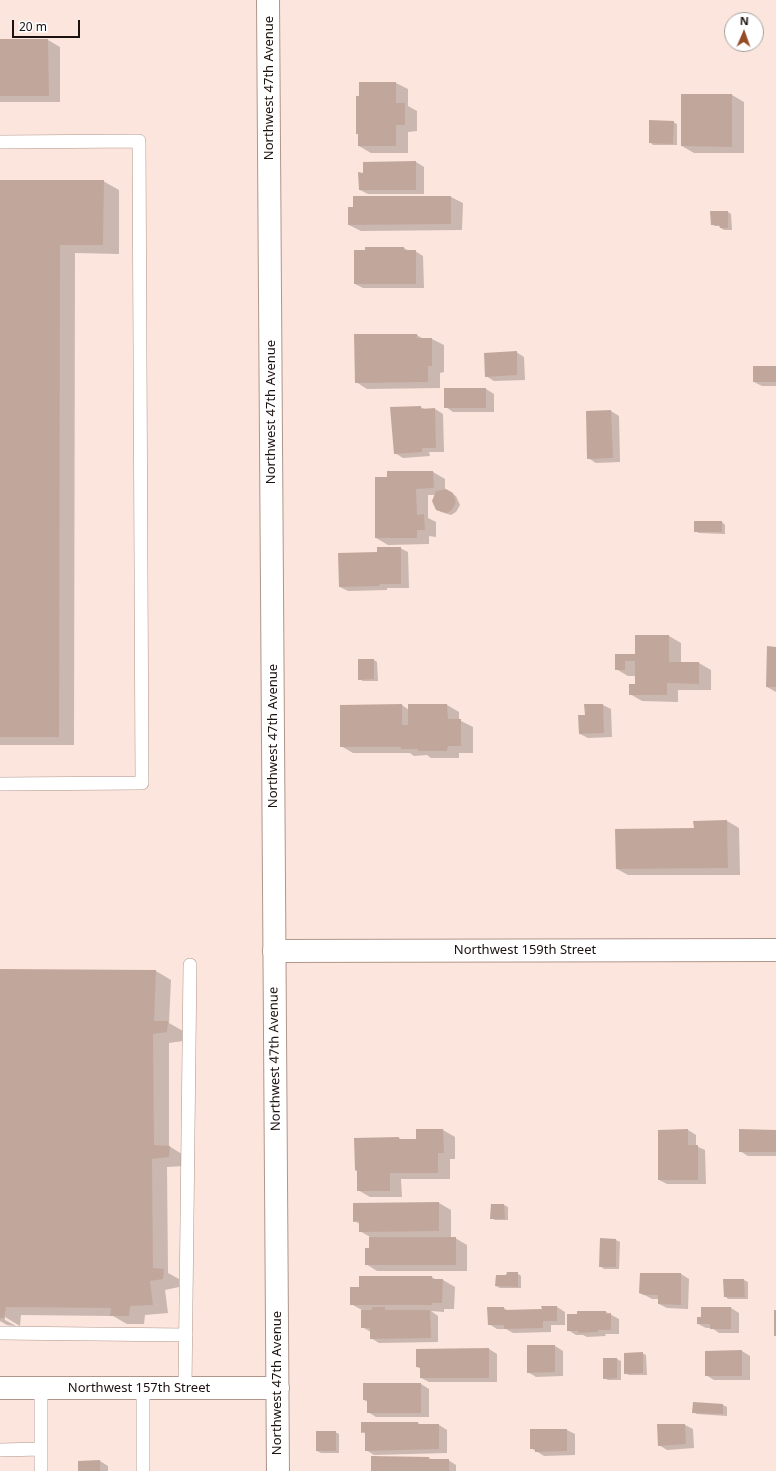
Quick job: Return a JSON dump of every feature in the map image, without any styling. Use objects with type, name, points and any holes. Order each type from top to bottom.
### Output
[{"type":"street","name":"Northwest 47th Avenue","points":[[268,0],[278,1471]]},
{"type":"street","name":"Northwest 159th Street","points":[[274,951],[776,950]]},
{"type":"street","name":"Northwest 157th Street","points":[[0,1388],[278,1388]]},
{"type":"lane","points":[[0,142],[139,141],[142,783],[0,784]]},
{"type":"lane","points":[[185,1388],[190,965]]},
{"type":"lane","points":[[0,1333],[186,1335]]},
{"type":"lane","points":[[41,1388],[41,1471]]},
{"type":"lane","points":[[143,1471],[144,1388]]},
{"type":"lane","points":[[0,1450],[41,1449]]},
{"type":"building","points":[[0,39],[48,39],[49,96],[0,96]]},
{"type":"building","points":[[359,82],[396,82],[396,103],[405,103],[405,125],[396,125],[396,146],[358,146],[358,134],[356,134],[356,96],[359,96]]},
{"type":"building","points":[[681,94],[732,94],[732,147],[681,146]]},
{"type":"building","points":[[649,120],[674,121],[673,144],[649,143]]},
{"type":"building","points":[[416,161],[416,190],[359,190],[358,172],[363,173],[363,162]]},
{"type":"building","points":[[0,180],[104,180],[103,245],[60,245],[59,737],[0,737]]},
{"type":"building","points":[[353,196],[451,196],[451,224],[348,225],[348,207],[353,207]]},
{"type":"building","points":[[710,211],[728,211],[728,228],[720,228],[719,225],[711,225]]},
{"type":"building","points":[[365,247],[404,247],[404,250],[416,250],[416,284],[354,284],[354,250],[365,250]]},
{"type":"building","points":[[354,334],[417,334],[417,338],[432,338],[432,366],[428,366],[428,382],[355,383]]},
{"type":"building","points":[[517,351],[517,375],[485,377],[484,353]]},
{"type":"building","points":[[753,366],[776,366],[776,382],[753,382]]},
{"type":"building","points":[[444,388],[486,388],[486,408],[444,408]]},
{"type":"building","points":[[421,406],[421,409],[435,408],[436,448],[422,448],[422,452],[394,454],[390,407]]},
{"type":"building","points":[[611,410],[613,458],[587,459],[586,411]]},
{"type":"building","points":[[387,471],[433,471],[434,488],[416,489],[417,515],[424,514],[425,530],[417,530],[417,538],[375,538],[375,477],[387,477]]},
{"type":"building","points":[[446,489],[453,493],[456,502],[452,510],[447,513],[436,510],[432,501],[436,491]]},
{"type":"building","points":[[694,521],[722,521],[722,532],[694,532]]},
{"type":"building","points":[[377,547],[401,547],[401,584],[339,587],[338,553],[377,552]]},
{"type":"building","points":[[635,635],[669,635],[669,662],[699,662],[699,684],[667,683],[667,695],[629,695],[629,684],[635,684],[635,661],[625,661],[625,670],[615,670],[615,654],[635,654]]},
{"type":"building","points":[[767,646],[776,647],[776,687],[766,687]]},
{"type":"building","points":[[358,659],[374,659],[374,679],[358,680]]},
{"type":"building","points":[[402,704],[402,725],[408,725],[408,704],[447,704],[448,719],[461,719],[461,746],[448,746],[447,751],[418,751],[418,749],[401,749],[401,747],[340,747],[340,705]]},
{"type":"building","points":[[584,704],[603,704],[604,733],[579,734],[578,715],[585,715]]},
{"type":"building","points":[[727,820],[728,868],[616,869],[615,829],[694,828],[693,821]]},
{"type":"building","points":[[0,969],[156,970],[154,1021],[168,1021],[167,1032],[153,1034],[154,1145],[170,1146],[169,1157],[152,1159],[153,1268],[164,1269],[163,1279],[150,1281],[153,1305],[130,1306],[129,1316],[110,1316],[111,1308],[6,1307],[4,1318],[0,1318]]},
{"type":"building","points":[[416,1129],[443,1129],[444,1153],[438,1153],[438,1173],[390,1173],[390,1191],[357,1191],[354,1138],[399,1137],[399,1139],[416,1139]]},
{"type":"building","points":[[688,1129],[688,1145],[698,1145],[698,1180],[658,1180],[658,1130]]},
{"type":"building","points":[[739,1129],[776,1130],[776,1152],[739,1152]]},
{"type":"building","points":[[439,1202],[439,1231],[359,1232],[359,1221],[353,1222],[353,1203]]},
{"type":"building","points":[[491,1204],[504,1204],[505,1219],[490,1219]]},
{"type":"building","points":[[369,1237],[456,1237],[456,1265],[365,1265],[365,1248],[369,1248]]},
{"type":"building","points":[[600,1238],[616,1239],[616,1267],[599,1267]]},
{"type":"building","points":[[507,1272],[518,1272],[518,1287],[495,1286],[496,1275],[506,1275]]},
{"type":"building","points":[[640,1273],[681,1273],[681,1305],[658,1304],[658,1295],[644,1295],[639,1293]]},
{"type":"building","points":[[359,1276],[432,1276],[432,1279],[443,1279],[442,1303],[432,1303],[432,1305],[350,1305],[350,1287],[359,1287]]},
{"type":"building","points":[[723,1279],[744,1279],[745,1297],[724,1297]]},
{"type":"building","points":[[541,1306],[557,1306],[557,1321],[543,1321],[543,1328],[504,1329],[504,1325],[488,1325],[487,1307],[504,1307],[504,1310],[542,1309]]},
{"type":"building","points":[[372,1307],[385,1307],[385,1310],[430,1310],[431,1338],[370,1339],[370,1328],[361,1328],[361,1310],[372,1310]]},
{"type":"building","points":[[701,1307],[731,1307],[731,1329],[710,1329],[710,1324],[697,1324],[697,1317],[701,1317]]},
{"type":"building","points":[[774,1310],[776,1310],[776,1336],[774,1336]]},
{"type":"building","points":[[577,1311],[606,1311],[606,1314],[611,1313],[611,1330],[578,1333],[578,1331],[567,1331],[567,1314],[577,1314]]},
{"type":"building","points":[[527,1345],[555,1345],[555,1372],[527,1373]]},
{"type":"building","points":[[489,1348],[489,1378],[420,1378],[420,1367],[416,1367],[416,1349]]},
{"type":"building","points":[[742,1350],[742,1376],[705,1376],[705,1351]]},
{"type":"building","points":[[643,1352],[643,1373],[624,1374],[624,1353]]},
{"type":"building","points":[[603,1358],[617,1358],[617,1378],[603,1379]]},
{"type":"building","points":[[363,1383],[421,1383],[421,1413],[367,1413],[367,1400],[363,1400]]},
{"type":"building","points":[[693,1402],[723,1404],[723,1414],[692,1413]]},
{"type":"building","points":[[361,1422],[418,1422],[418,1424],[439,1424],[439,1449],[365,1451],[365,1432],[361,1433]]},
{"type":"building","points":[[657,1424],[685,1424],[686,1444],[658,1446]]},
{"type":"building","points":[[530,1429],[567,1429],[567,1451],[535,1452],[535,1449],[530,1449]]},
{"type":"building","points":[[316,1431],[336,1431],[336,1451],[316,1451]]},
{"type":"building","points":[[371,1456],[429,1457],[429,1459],[449,1459],[449,1471],[371,1471]]},
{"type":"building","points":[[100,1460],[100,1471],[78,1471],[78,1461]]}]
